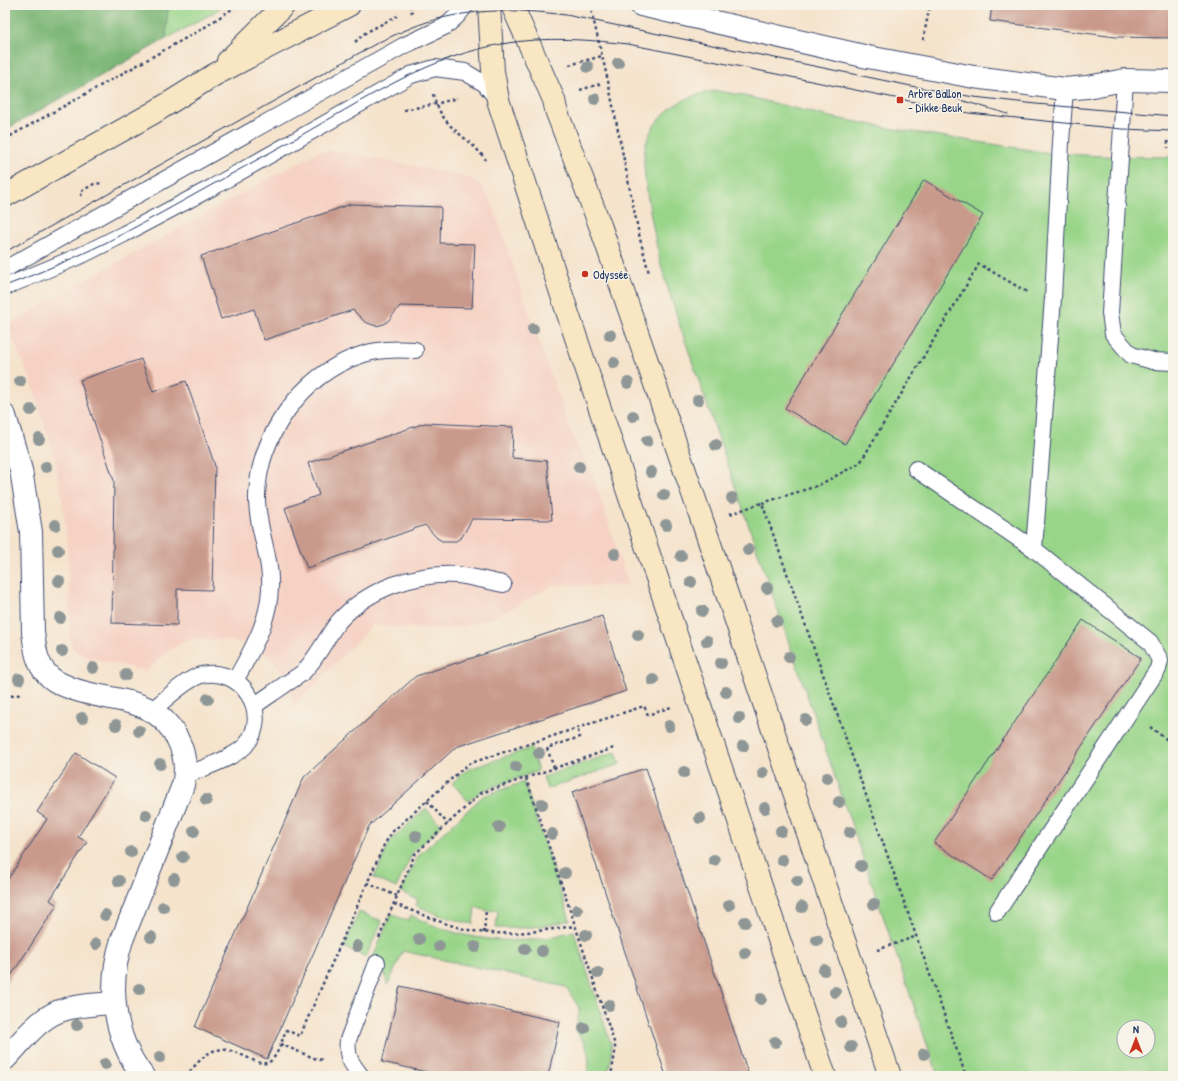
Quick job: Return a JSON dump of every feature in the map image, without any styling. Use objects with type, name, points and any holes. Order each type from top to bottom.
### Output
[{"type":"main road","points":[[214,75],[284,5]]},
{"type":"main road","points":[[5,196],[153,113],[214,75],[349,5]]},
{"type":"main road","points":[[489,5],[493,71],[498,100],[568,314],[825,1076]]},
{"type":"main road","points":[[512,5],[554,100],[556,110],[601,228],[703,523],[890,1076]]},
{"type":"street","points":[[641,5],[868,57],[974,77],[1065,89],[1087,87],[1125,80],[1173,81]]},
{"type":"street","points":[[5,416],[21,470],[31,532],[33,632],[36,652],[41,667],[59,684],[88,694],[132,702],[151,710],[164,720],[182,747],[185,764],[183,785],[117,955],[114,972],[115,1003],[123,1040],[130,1057],[143,1076]]},
{"type":"street","points":[[5,1059],[42,1021],[54,1013],[78,1006],[115,1003]]},
{"type":"lane","points":[[5,269],[403,46],[446,26],[466,5]]},
{"type":"lane","points":[[5,287],[84,254],[124,234],[213,187],[411,75],[435,68],[465,72],[485,84],[498,100]]},
{"type":"lane","points":[[1125,80],[1110,313],[1113,334],[1131,355],[1153,361],[1173,362]]},
{"type":"lane","points":[[1034,549],[1053,298],[1065,89]]},
{"type":"lane","points":[[235,681],[263,627],[268,608],[270,570],[259,518],[257,497],[259,475],[273,433],[297,399],[316,380],[336,366],[358,356],[377,351],[396,349],[415,350]]},
{"type":"lane","points":[[916,469],[1034,549],[1150,642],[1160,660],[1158,669],[997,912]]},
{"type":"lane","points":[[254,706],[302,673],[339,621],[351,609],[366,598],[388,587],[411,579],[434,576],[480,579],[503,584]]},
{"type":"lane","points":[[151,710],[189,681],[200,675],[224,675],[243,687],[250,696],[254,706],[256,719],[253,733],[246,745],[235,754],[185,776]]},
{"type":"lane","points":[[361,1076],[348,1058],[348,1040],[377,963]]},
{"type":"path","points":[[5,139],[202,29],[238,5]]},
{"type":"path","points":[[590,5],[602,56]]},
{"type":"path","points":[[924,32],[930,5]]},
{"type":"path","points":[[365,32],[396,16]]},
{"type":"path","points":[[580,90],[603,83]]},
{"type":"path","points":[[1168,141],[1168,148]]},
{"type":"path","points":[[703,523],[818,486],[860,463],[979,264],[1038,298],[1053,298]]},
{"type":"path","points":[[762,504],[966,1076]]},
{"type":"path","points":[[5,697],[22,694]]},
{"type":"path","points":[[186,1076],[202,1059],[215,1051],[229,1050],[266,1064],[271,1062],[274,1057],[286,1030],[300,1036],[387,838],[468,764],[644,706],[648,715],[673,706]]},
{"type":"path","points":[[554,768],[547,748],[580,737],[577,728]]},
{"type":"path","points":[[377,963],[369,959],[415,854],[481,793],[614,748]]},
{"type":"path","points":[[526,778],[615,1045],[611,1076]]},
{"type":"path","points":[[427,801],[448,824]]},
{"type":"path","points":[[367,883],[397,896]]},
{"type":"path","points":[[394,904],[465,930],[484,933],[528,933],[575,926]]},
{"type":"path","points":[[484,933],[486,910]]},
{"type":"path","points":[[851,960],[917,936]]},
{"type":"path","points":[[280,1044],[319,1060]]},
{"type":"shaded area","points":[[319,151],[339,151],[462,176],[475,181],[482,187],[492,203],[574,440],[592,473],[629,586],[553,585],[491,618],[446,629],[372,625],[293,708],[292,699],[278,665],[266,654],[246,644],[227,640],[192,639],[176,646],[163,655],[147,671],[86,657],[72,648],[70,639],[68,548],[63,505],[55,459],[31,381],[7,326],[73,287]]},
{"type":"green space","points":[[5,5],[168,5],[166,39],[5,130]]},
{"type":"green space","points":[[168,5],[223,5],[213,13],[166,39]]},
{"type":"green space","points":[[717,91],[741,95],[830,117],[900,130],[1050,153],[1102,156],[1173,157],[1173,1076],[938,1076],[679,323],[660,261],[645,180],[644,162],[646,144],[656,123],[664,114],[683,101],[694,96]]},
{"type":"green space","points":[[531,748],[538,771],[481,791],[468,801],[452,783],[464,772],[472,768]]},
{"type":"green space","points":[[616,752],[620,764],[547,789],[543,777]]},
{"type":"green space","points":[[524,782],[570,920],[533,927],[496,928],[498,910],[488,911],[475,907],[473,924],[458,921],[416,905],[418,900],[401,892],[420,854],[483,796]]},
{"type":"green space","points":[[426,808],[441,826],[413,852],[396,888],[374,878],[391,840]]},
{"type":"green space","points":[[359,912],[382,921],[366,957],[344,947]]},
{"type":"green space","points":[[391,914],[408,921],[411,915],[443,929],[460,934],[494,940],[529,940],[546,938],[574,931],[611,1044],[612,1056],[607,1076],[587,1076],[589,1062],[586,1046],[575,1030],[580,1009],[566,987],[403,951],[388,985],[383,970],[372,960]]},
{"type":"building","points":[[992,5],[1173,5],[1173,38],[1116,37],[990,21]]},
{"type":"building","points":[[924,180],[983,215],[845,444],[785,408]]},
{"type":"building","points":[[351,204],[441,207],[440,243],[475,244],[472,308],[400,306],[388,321],[384,324],[376,326],[365,322],[353,310],[264,340],[254,309],[221,319],[201,256]]},
{"type":"building","points":[[141,359],[153,392],[186,381],[215,466],[212,590],[177,589],[177,625],[112,623],[114,481],[80,380]]},
{"type":"building","points":[[425,423],[513,427],[512,458],[547,461],[552,520],[472,519],[462,537],[456,541],[442,541],[437,538],[425,525],[307,568],[285,508],[319,495],[308,463]]},
{"type":"building","points":[[602,616],[626,691],[456,747],[369,826],[267,1059],[195,1027],[304,777],[416,676]]},
{"type":"building","points":[[1083,620],[1141,658],[992,880],[934,843]]},
{"type":"building","points":[[76,753],[115,778],[78,837],[87,842],[50,900],[57,905],[5,985],[5,884],[47,819],[37,812]]},
{"type":"building","points":[[646,768],[749,1076],[666,1076],[572,792]]},
{"type":"building","points":[[400,986],[560,1022],[548,1076],[444,1076],[382,1062]]},
{"type":"tram line","points":[[5,252],[379,42],[427,22],[444,17],[479,12],[513,11],[566,15],[911,86],[974,97],[1173,116]]},
{"type":"tram line","points":[[5,286],[64,262],[114,238],[368,97],[416,72],[466,53],[509,43],[560,39],[628,44],[969,113],[1122,129],[1173,131]]},
{"type":"tram line","points":[[950,97],[1008,114]]},
{"type":"place","name":"Arbre Ballon - Dikke Beuk","points":[[900,100]]},
{"type":"place","name":"Odyssée","points":[[585,274]]}]
